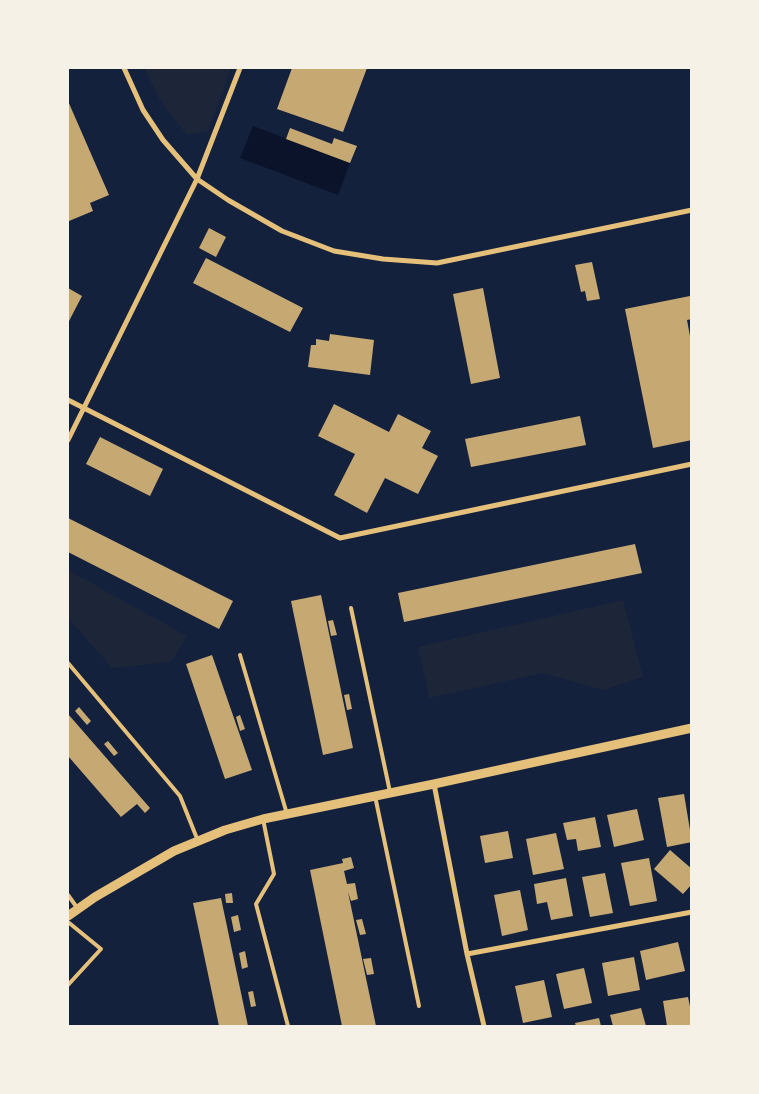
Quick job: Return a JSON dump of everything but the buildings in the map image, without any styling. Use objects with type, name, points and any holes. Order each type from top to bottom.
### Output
[{"type":"street","points":[[124,68],[143,110],[163,140],[197,179],[228,200],[282,231],[334,251],[383,259],[437,263],[692,210]]},
{"type":"street","points":[[68,440],[197,179],[240,68]]},
{"type":"street","points":[[68,400],[340,538],[692,464]]},
{"type":"street","points":[[68,916],[95,897],[174,851],[224,830],[263,818],[434,784],[692,728]]},
{"type":"street","points":[[434,784],[467,954],[484,1026]]},
{"type":"street","points":[[467,954],[692,912]]},
{"type":"lane","points":[[351,608],[390,793]]},
{"type":"lane","points":[[240,655],[287,814]]},
{"type":"lane","points":[[68,663],[180,796],[198,841]]},
{"type":"lane","points":[[375,796],[420,1006]]},
{"type":"lane","points":[[263,818],[274,874],[256,904],[288,1026]]},
{"type":"lane","points":[[68,895],[78,909]]},
{"type":"lane","points":[[68,922],[101,949],[68,985]]},
{"type":"shaded area","points":[[144,68],[231,68],[208,131],[187,135],[160,100]]},
{"type":"shaded area","points":[[253,126],[350,163],[338,195],[240,158]]},
{"type":"shaded area","points":[[68,570],[187,636],[171,662],[112,668],[68,618]]},
{"type":"shaded area","points":[[623,600],[643,677],[603,690],[543,673],[429,698],[418,647]]}]
